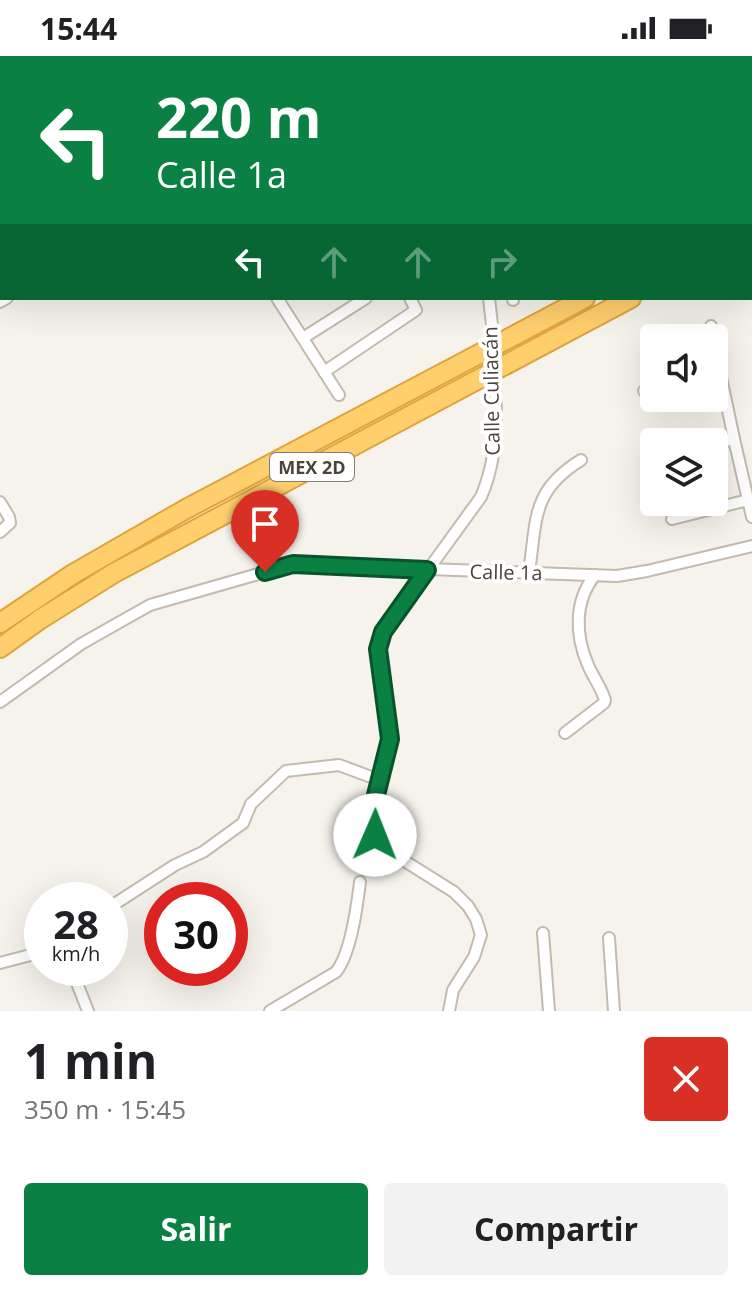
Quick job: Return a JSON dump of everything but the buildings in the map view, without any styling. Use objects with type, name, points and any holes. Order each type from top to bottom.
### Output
[{"type":"highway","name":"MEX 2D","points":[[0,623],[73,574],[144,532],[581,300]]},
{"type":"highway","name":"MEX 2D","points":[[0,648],[39,620],[127,567],[627,300]]},
{"type":"street","points":[[278,300],[339,395]]},
{"type":"street","points":[[303,338],[363,300]]},
{"type":"street","points":[[324,372],[416,310],[411,300]]},
{"type":"street","name":"Calle Culiacán","points":[[449,1011],[453,990],[474,957],[481,935],[468,906],[454,892],[384,848],[375,835],[370,819],[390,739],[378,649],[383,632],[476,506],[491,476],[496,411],[489,300]]},
{"type":"street","points":[[727,412],[752,517]]},
{"type":"street","points":[[728,440],[734,439]]},
{"type":"street","points":[[529,572],[540,504],[554,481],[581,460]]},
{"type":"street","points":[[672,519],[748,500]]},
{"type":"street","points":[[0,502],[10,523],[0,532]]},
{"type":"street","name":"Calle 1a","points":[[0,702],[81,644],[150,605],[293,564],[617,576],[752,546]]},
{"type":"street","points":[[565,733],[605,700],[589,668],[578,632],[583,594],[595,575]]},
{"type":"street","points":[[128,895],[175,865],[203,852],[243,823],[251,804],[286,771],[339,765],[379,780]]},
{"type":"street","points":[[270,1011],[336,972],[342,965],[356,913],[360,882]]},
{"type":"street","points":[[543,933],[549,1011]]},
{"type":"street","points":[[609,938],[614,1011]]},
{"type":"street","points":[[0,963],[24,957]]},
{"type":"street","points":[[78,986],[88,1011]]},
{"type":"route","points":[[265,572],[293,564],[427,570],[383,632],[378,649],[390,739],[370,819],[375,835]]}]
